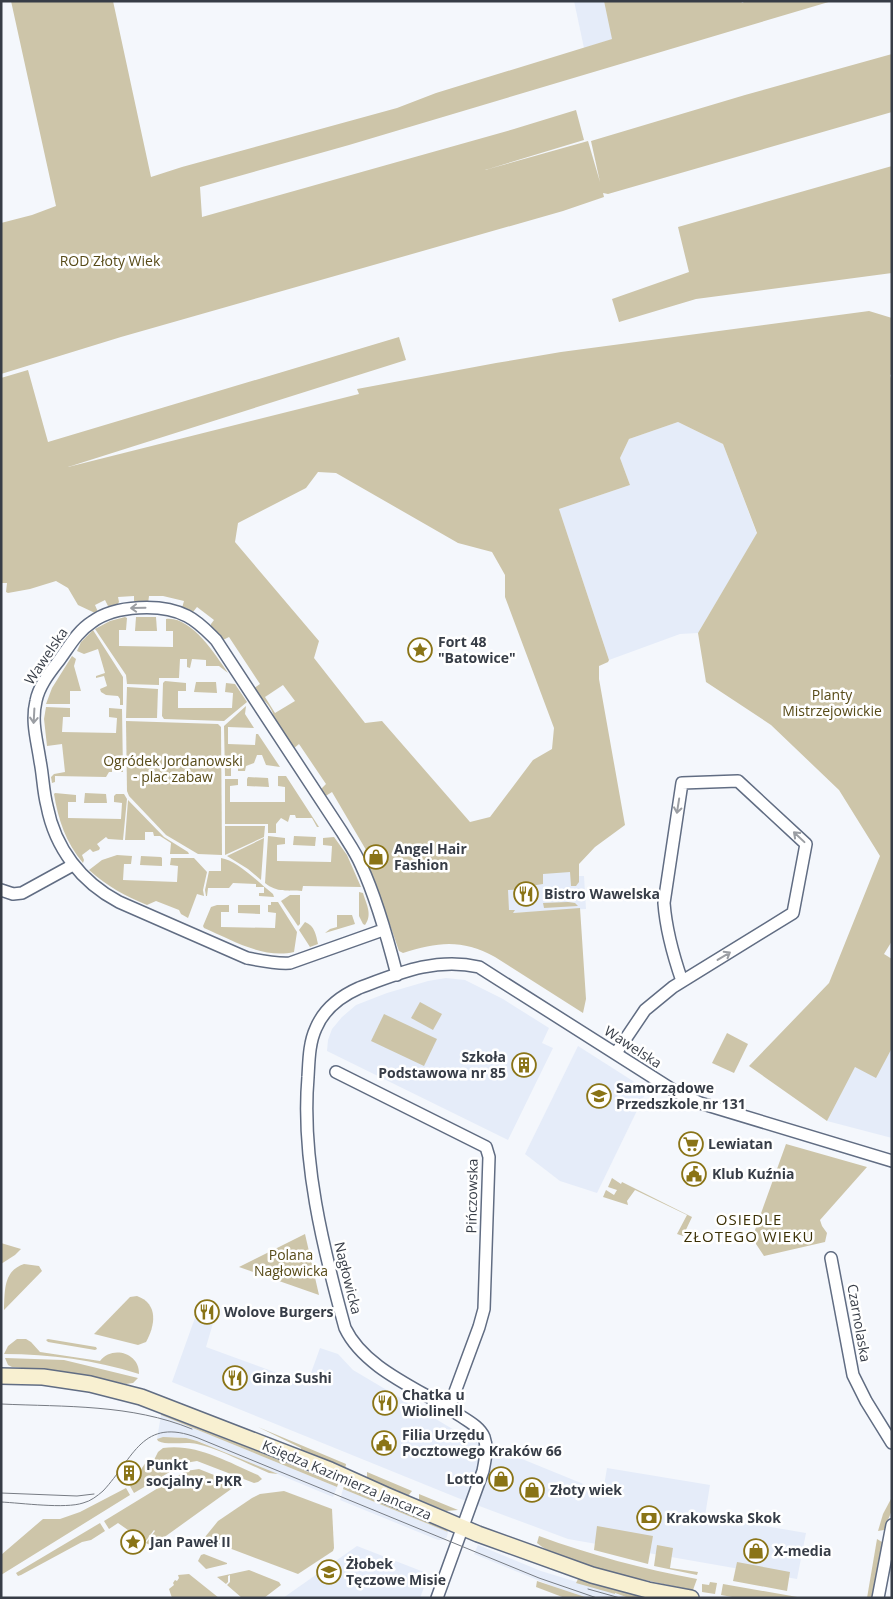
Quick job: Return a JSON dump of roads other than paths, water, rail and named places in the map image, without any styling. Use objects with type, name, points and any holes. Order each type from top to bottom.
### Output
[{"type":"street","name":"Wawelska","points":[[384,930],[290,963],[282,964],[247,958],[119,902],[90,884],[73,865],[51,824],[34,726],[36,700],[48,675],[82,630],[100,617],[127,609],[165,610],[186,616],[202,626],[216,640],[361,863],[384,930],[397,975]]},
{"type":"street","points":[[616,1053],[645,1010],[655,1001],[682,982],[793,914],[806,844],[738,781],[682,783],[664,903],[672,951],[682,982]]},
{"type":"street","points":[[1,890],[18,894],[26,892],[73,865]]},
{"type":"street","name":"Wawelska","points":[[363,986],[430,965],[446,963],[479,967],[676,1092],[700,1103],[892,1160]]},
{"type":"street","name":"Nagłowicka","points":[[363,986],[343,996],[328,1009],[321,1018],[311,1040],[306,1100],[311,1168],[324,1241],[342,1315],[350,1338],[363,1354],[449,1408],[481,1431],[485,1440],[486,1454],[483,1471],[437,1598]]},
{"type":"street","name":"Pińczowska","points":[[336,1072],[486,1146],[488,1169],[484,1308],[479,1327],[449,1408]]},
{"type":"street","name":"Czarnolaska","points":[[831,1258],[853,1375],[866,1401],[892,1442]]},
{"type":"street","name":"Księdza Kazimierza Jancarza","points":[[1,1376],[43,1377],[90,1384],[141,1397],[330,1470],[463,1528],[592,1575],[648,1590],[691,1598]]},
{"type":"street","points":[[878,1598],[892,1525]]},
{"type":"tram line","points":[[1,1404],[98,1408],[122,1411],[146,1415],[192,1429]]},
{"type":"tram line","points":[[1,1502],[55,1506],[75,1505],[86,1502],[103,1491],[141,1444],[152,1436],[164,1432],[179,1433],[198,1438],[539,1578],[597,1598]]},
{"type":"tram line","points":[[1,1493],[77,1496],[94,1494]]},
{"type":"tram line","points":[[588,1589],[620,1598]]},
{"type":"place","name":"Fort 48 \"Batowice\"","points":[[420,650]]},
{"type":"place","name":"Angel Hair Fashion","points":[[376,857]]},
{"type":"place","name":"Bistro Wawelska","points":[[526,894]]},
{"type":"place","name":"Szkoła Podstawowa nr 85","points":[[524,1065]]},
{"type":"place","name":"Samorządowe Przedszkole nr 131","points":[[599,1096]]},
{"type":"place","name":"Lewiatan","points":[[691,1144]]},
{"type":"place","name":"Klub Kuźnia","points":[[694,1174]]},
{"type":"place","name":"Wolove Burgers","points":[[207,1312]]},
{"type":"place","name":"Ginza Sushi","points":[[235,1378]]},
{"type":"place","name":"Chatka u Wiolinell","points":[[385,1403]]},
{"type":"place","name":"Filia Urzędu Pocztowego Kraków 66","points":[[384,1443]]},
{"type":"place","name":"Punkt socjalny - PKR","points":[[129,1473]]},
{"type":"place","name":"Lotto","points":[[501,1479]]},
{"type":"place","name":"Złoty wiek","points":[[532,1490]]},
{"type":"place","name":"Krakowska Skok","points":[[649,1518]]},
{"type":"place","name":"Jan Paweł II","points":[[133,1542]]},
{"type":"place","name":"X-media","points":[[756,1551]]},
{"type":"place","name":"Żłobek Tęczowe Misie","points":[[329,1572]]},
{"type":"district","name":"OSIEDLE ZŁOTEGO WIEKU","points":[[749,1228]]},
{"type":"park label","name":"ROD Złoty Wiek","points":[[110,261]]},
{"type":"park label","name":"Planty Mistrzejowickie","points":[[832,704]]},
{"type":"park label","name":"Ogródek Jordanowski - plac zabaw","points":[[173,770]]},
{"type":"park label","name":"Polana Nagłowicka","points":[[291,1264]]}]
